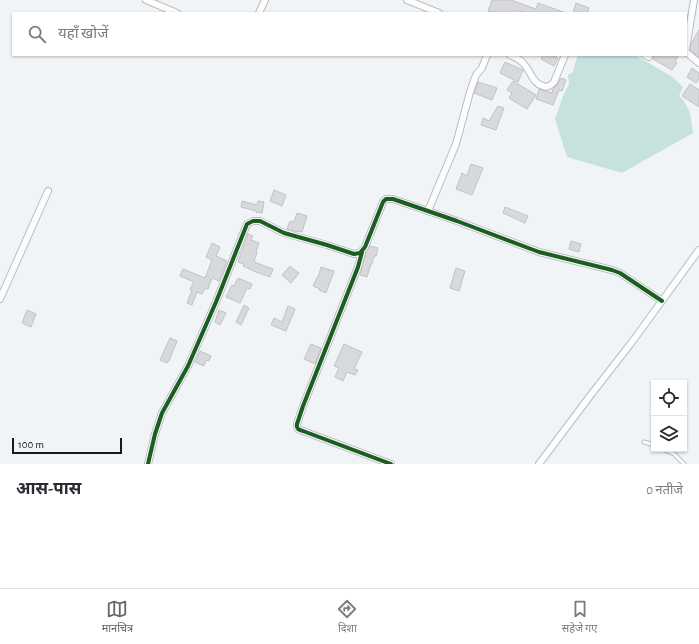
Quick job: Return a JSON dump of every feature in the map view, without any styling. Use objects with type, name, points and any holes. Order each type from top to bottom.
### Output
[{"type":"street","points":[[146,0],[175,12]]},
{"type":"street","points":[[259,12],[265,0]]},
{"type":"street","points":[[407,0],[436,12]]},
{"type":"street","points":[[687,43],[694,0]]},
{"type":"street","points":[[687,53],[699,63]]},
{"type":"street","points":[[428,211],[456,144],[476,75],[482,68],[487,56]]},
{"type":"street","points":[[512,56],[522,62],[534,81],[547,87],[554,82],[565,56]]},
{"type":"street","points":[[0,299],[48,191]]},
{"type":"street","points":[[391,464],[303,432],[296,426],[358,267],[362,252],[383,202],[386,199],[393,199],[428,211],[539,252],[620,272],[662,301]]},
{"type":"street","points":[[148,464],[162,413],[188,366],[216,302],[247,224],[256,220],[294,236],[349,253],[357,254],[362,252]]},
{"type":"street","points":[[539,464],[632,342],[699,250]]},
{"type":"lane","points":[[644,442],[651,445]]},
{"type":"lane","points":[[670,452],[674,454],[684,464]]},
{"type":"shaded area","points":[[637,56],[671,76],[683,87],[679,96],[684,101],[690,113],[693,133],[622,173],[567,157],[555,119],[569,84],[568,75],[573,72],[577,57]]},
{"type":"building","points":[[492,0],[511,0],[536,9],[538,3],[563,12],[522,12],[517,10],[516,12],[488,11]]},
{"type":"building","points":[[576,3],[589,8],[587,12],[573,12]]},
{"type":"building","points":[[699,30],[699,57],[690,50],[691,44]]},
{"type":"building","points":[[542,56],[553,56],[558,58],[554,66],[541,59]]},
{"type":"building","points":[[653,56],[678,56],[675,61],[677,63],[672,70],[653,59]]},
{"type":"building","points":[[505,62],[523,70],[518,82],[500,73]]},
{"type":"building","points":[[692,68],[699,73],[699,79],[696,83],[687,77]]},
{"type":"building","points":[[561,78],[566,80],[562,91],[559,90],[553,105],[536,99],[539,89],[552,93],[553,89]]},
{"type":"building","points":[[513,81],[536,95],[527,109],[509,98],[512,93],[507,90]]},
{"type":"building","points":[[478,82],[497,88],[492,100],[474,93]]},
{"type":"building","points":[[690,84],[699,90],[699,107],[682,96]]},
{"type":"building","points":[[498,106],[504,108],[496,130],[481,125],[483,118],[489,121]]},
{"type":"building","points":[[471,164],[483,168],[472,195],[456,189],[462,173],[467,176]]},
{"type":"building","points":[[274,190],[286,195],[282,206],[270,201]]},
{"type":"building","points":[[242,201],[257,205],[258,201],[264,202],[262,213],[241,207]]},
{"type":"building","points":[[505,207],[528,216],[525,223],[503,213]]},
{"type":"building","points":[[297,213],[307,216],[302,232],[287,229],[290,221],[294,222]]},
{"type":"building","points":[[248,234],[253,236],[251,240],[259,243],[254,262],[273,269],[270,277],[243,266],[244,264],[238,262]]},
{"type":"building","points":[[571,241],[581,244],[579,252],[569,249]]},
{"type":"building","points":[[212,243],[220,247],[216,256],[227,261],[219,281],[212,278],[208,289],[205,288],[202,294],[197,292],[192,305],[187,303],[192,290],[190,289],[194,282],[180,276],[183,269],[205,278],[212,260],[206,257]]},
{"type":"building","points":[[370,246],[378,248],[367,277],[360,275],[366,252]]},
{"type":"building","points":[[290,266],[299,273],[291,283],[282,275]]},
{"type":"building","points":[[321,267],[334,271],[326,293],[313,286],[317,277],[318,278]]},
{"type":"building","points":[[456,268],[465,271],[459,291],[450,288]]},
{"type":"building","points":[[238,278],[252,284],[250,289],[247,288],[240,303],[226,297],[232,285],[234,286]]},
{"type":"building","points":[[244,305],[249,308],[241,325],[236,322]]},
{"type":"building","points":[[288,306],[295,309],[286,331],[271,325],[274,318],[282,322]]},
{"type":"building","points":[[27,310],[36,314],[31,327],[22,323]]},
{"type":"building","points":[[219,310],[226,313],[220,325],[215,322]]},
{"type":"building","points":[[170,338],[177,341],[167,363],[160,360]]},
{"type":"building","points":[[311,344],[321,348],[315,364],[304,359]]},
{"type":"building","points":[[344,344],[362,352],[354,369],[358,370],[355,375],[347,372],[343,381],[335,377],[339,368],[334,366]]},
{"type":"building","points":[[200,351],[211,356],[209,361],[206,360],[204,366],[195,362]]},
{"type":"cycle path","points":[[148,464],[162,413],[188,366],[216,302],[247,224],[253,221],[260,221],[284,233],[354,254],[360,253],[365,247],[383,202],[386,199],[393,199],[539,252],[620,273],[662,301]]},
{"type":"cycle path","points":[[362,252],[358,267],[303,406],[297,427],[300,430],[391,464]]}]
